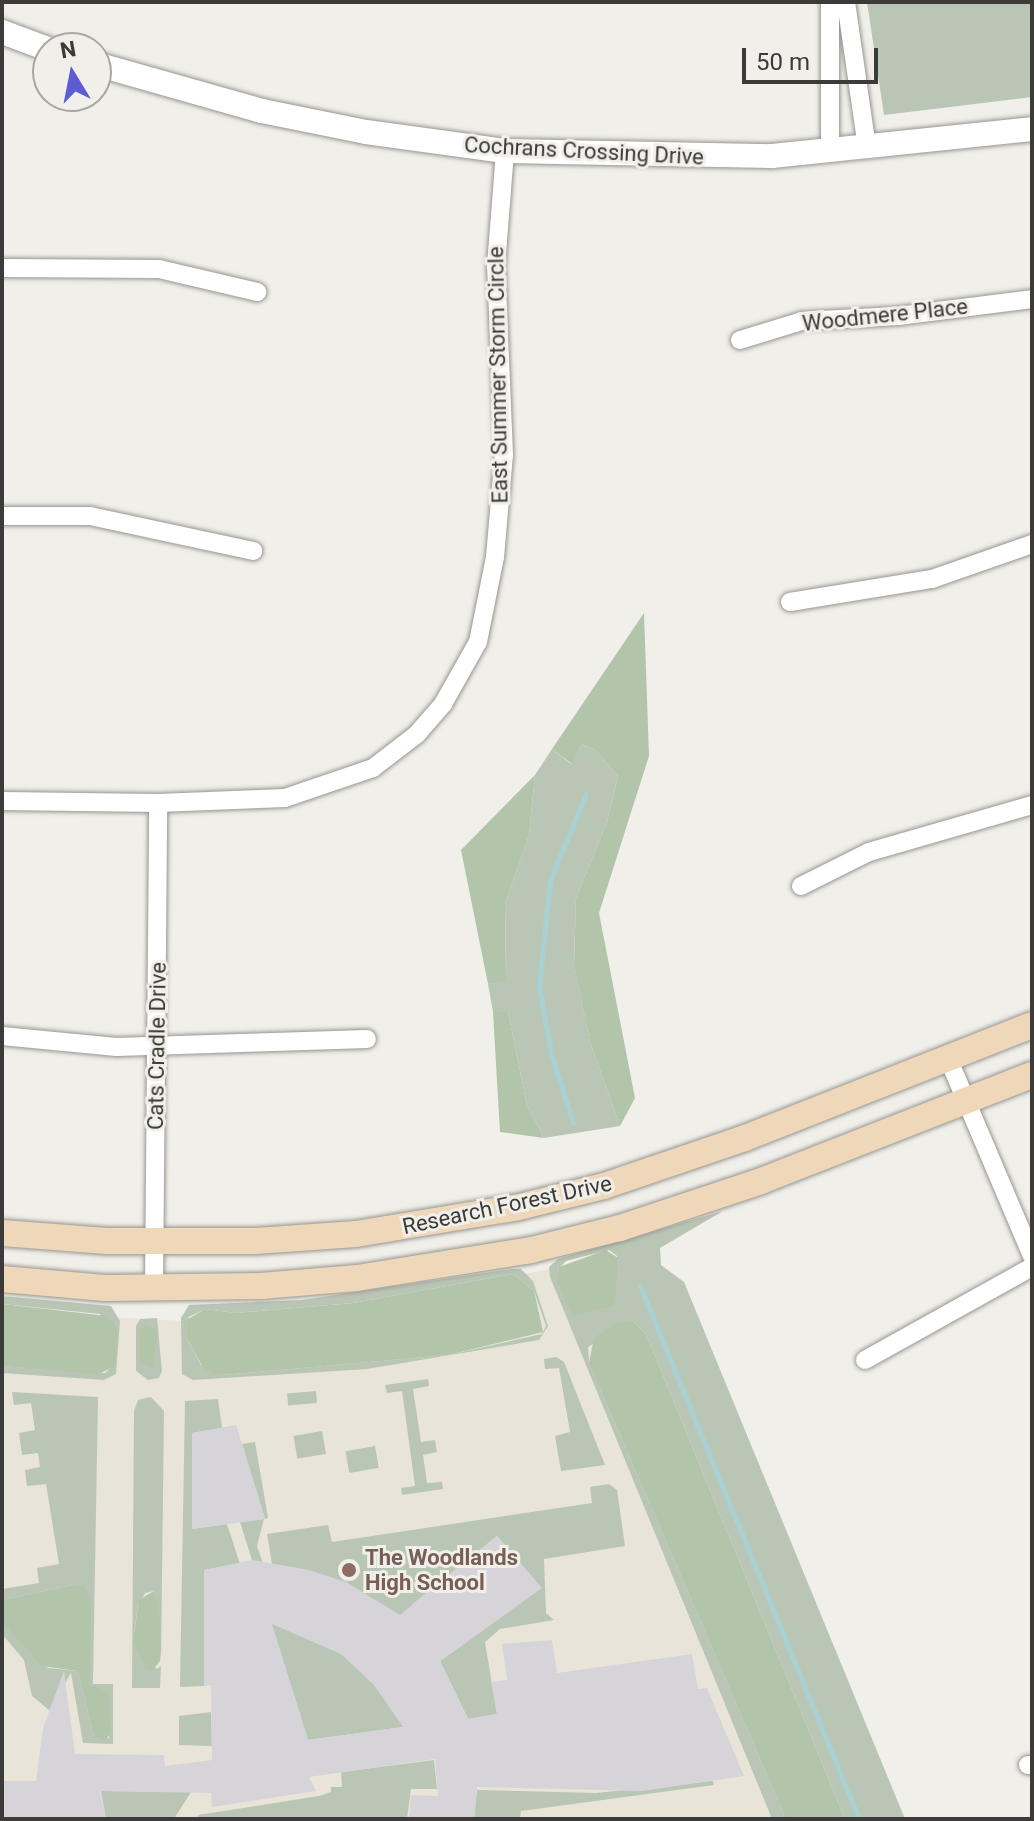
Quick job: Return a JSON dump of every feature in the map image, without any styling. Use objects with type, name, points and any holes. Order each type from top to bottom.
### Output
[{"type":"main road","name":"Research Forest Drive","points":[[2,1233],[153,1242],[356,1234],[560,1198],[745,1138],[1032,1025]]},
{"type":"main road","name":"Research Forest Drive","points":[[2,1279],[154,1288],[357,1278],[567,1242],[761,1181],[1032,1075]]},
{"type":"street","points":[[830,2],[830,151]]},
{"type":"street","points":[[846,2],[867,148]]},
{"type":"street","points":[[2,32],[32,43]]},
{"type":"street","name":"Cochrans Crossing Drive","points":[[112,69],[262,111],[366,132],[505,151],[679,157],[830,151],[1032,129]]},
{"type":"street","name":"East Summer Storm Circle","points":[[2,801],[158,803],[285,798],[346,781],[373,768],[417,734],[463,675],[489,604],[502,498],[496,266],[505,151]]},
{"type":"street","points":[[2,268],[159,269],[257,292]]},
{"type":"street","name":"Woodmere Place","points":[[740,340],[802,321],[898,316],[1032,299]]},
{"type":"street","points":[[2,516],[90,516],[253,551]]},
{"type":"street","points":[[790,602],[932,579],[1032,544]]},
{"type":"street","name":"Cats Cradle Drive","points":[[154,1288],[158,803]]},
{"type":"street","points":[[801,886],[869,852],[1032,805]]},
{"type":"street","points":[[2,1036],[158,1047],[367,1039]]},
{"type":"street","points":[[948,1058],[1032,1256]]},
{"type":"street","points":[[865,1360],[1032,1267]]},
{"type":"shaded area","name":"The Woodlands High School","points":[[578,1264],[793,1819],[2,1819],[2,1311],[183,1321],[353,1305]]},
{"type":"green space","points":[[867,2],[1032,2],[1032,97],[884,115]]},
{"type":"green space","points":[[644,613],[649,756],[599,913],[635,1098],[620,1126],[590,1042],[574,965],[576,898],[607,822],[618,776],[595,750],[582,744],[572,764],[552,749]]},
{"type":"green space","points":[[582,744],[595,750],[618,776],[607,822],[576,898],[574,964],[590,1042],[620,1126],[544,1138],[527,1105],[508,1012],[493,1012],[488,984],[506,980],[505,904],[529,835],[535,775],[552,749],[571,764]]},
{"type":"green space","points":[[535,775],[529,835],[505,904],[506,981],[488,984],[461,850]]},
{"type":"green space","points":[[493,1012],[508,1012],[527,1105],[544,1138],[500,1132]]},
{"type":"green space","points":[[723,1211],[660,1248],[661,1265],[684,1282],[905,1819],[845,1819],[646,1334],[633,1321],[588,1347],[589,1363],[786,1819],[772,1819],[550,1277],[549,1267],[558,1259]],"holes":[[[609,1250],[617,1256],[614,1276],[572,1316],[558,1270],[566,1261]]]},
{"type":"green space","points":[[606,1250],[618,1258],[615,1305],[572,1316],[557,1281],[559,1267]]},
{"type":"green space","points":[[521,1269],[533,1281],[548,1326],[539,1340],[367,1369],[193,1380],[182,1374],[181,1318],[189,1305],[302,1300]],"holes":[[[513,1274],[534,1291],[546,1326],[542,1334],[448,1355],[222,1375],[201,1365],[186,1337],[189,1317],[205,1309],[236,1313],[353,1303]]]},
{"type":"green space","points":[[513,1274],[534,1291],[543,1332],[448,1355],[222,1375],[204,1369],[186,1337],[188,1319],[205,1309],[236,1313],[353,1303]]},
{"type":"green space","points":[[2,1296],[111,1306],[120,1321],[116,1374],[104,1380],[2,1373],[2,1366],[105,1373],[116,1363],[100,1314],[2,1304]]},
{"type":"green space","points":[[2,1304],[108,1316],[117,1327],[116,1365],[99,1374],[2,1366]]},
{"type":"green space","points":[[157,1318],[162,1371],[159,1378],[148,1380],[136,1371],[136,1326],[140,1319]]},
{"type":"green space","points":[[633,1321],[646,1334],[845,1819],[786,1819],[589,1363],[594,1338],[614,1324]]},
{"type":"green space","points":[[146,1324],[157,1331],[154,1368],[140,1363],[140,1331]]},
{"type":"green space","points":[[556,1357],[564,1362],[605,1465],[561,1471],[555,1436],[570,1432],[559,1368],[545,1369],[544,1359]]},
{"type":"green space","points":[[428,1379],[429,1386],[413,1389],[421,1442],[435,1440],[437,1452],[423,1455],[427,1483],[442,1482],[443,1489],[402,1495],[401,1488],[415,1486],[402,1391],[387,1393],[385,1385]]},
{"type":"green space","points":[[316,1391],[317,1403],[288,1405],[287,1394]]},
{"type":"green space","points":[[12,1392],[98,1397],[93,1684],[113,1684],[113,1744],[83,1743],[71,1673],[49,1710],[32,1696],[24,1660],[2,1634],[2,1622],[48,1668],[78,1671],[94,1737],[109,1738],[109,1697],[90,1684],[89,1645],[73,1585],[2,1600],[2,1589],[39,1583],[37,1568],[59,1564],[46,1484],[27,1486],[25,1470],[40,1467],[38,1453],[22,1455],[19,1433],[35,1430],[31,1403],[14,1405]]},
{"type":"green space","points":[[151,1397],[164,1411],[161,1662],[154,1591],[145,1593],[138,1605],[133,1641],[142,1656],[157,1669],[161,1666],[160,1688],[132,1688],[134,1411],[138,1400]]},
{"type":"green space","points":[[218,1399],[222,1428],[192,1433],[192,1529],[227,1524],[240,1564],[204,1570],[204,1686],[180,1687],[185,1401]]},
{"type":"green space","points":[[322,1431],[326,1454],[297,1459],[293,1436]]},
{"type":"green space","points":[[255,1442],[268,1518],[265,1519],[242,1444]]},
{"type":"green space","points":[[375,1446],[379,1468],[349,1473],[345,1451]]},
{"type":"green space","points":[[609,1484],[617,1490],[625,1546],[544,1559],[546,1613],[554,1620],[500,1629],[485,1642],[497,1714],[468,1719],[440,1661],[541,1588],[497,1536],[413,1604],[406,1622],[346,1582],[272,1564],[267,1534],[328,1525],[332,1542],[592,1503],[590,1487]]},
{"type":"green space","points":[[264,1519],[257,1546],[272,1590],[261,1589],[240,1522]]},
{"type":"green space","points":[[73,1585],[85,1587],[91,1601],[90,1684],[109,1693],[111,1733],[105,1740],[94,1737],[78,1671],[42,1666],[2,1622],[2,1600]]},
{"type":"green space","points":[[154,1591],[161,1622],[160,1661],[152,1671],[146,1669],[133,1641],[139,1600]]},
{"type":"green space","points":[[265,1603],[279,1605],[284,1629],[295,1628],[341,1654],[425,1724],[308,1740]]},
{"type":"green space","points":[[211,1712],[212,1746],[179,1745],[179,1716]]},
{"type":"green space","points":[[434,1760],[437,1789],[411,1789],[407,1819],[198,1819],[198,1815],[319,1796],[331,1792],[331,1787],[342,1787],[341,1772]]},
{"type":"green space","points":[[713,1781],[714,1785],[521,1811],[520,1819],[474,1819],[477,1790],[596,1793]]},
{"type":"green space","points":[[101,1791],[191,1792],[174,1819],[106,1819]]},
{"type":"building","points":[[236,1425],[265,1519],[192,1529],[192,1433]]},
{"type":"building","name":"The Woodlands High School","points":[[497,1536],[542,1588],[440,1661],[468,1719],[497,1714],[491,1682],[507,1680],[502,1644],[552,1640],[557,1673],[692,1654],[698,1689],[707,1688],[744,1776],[642,1791],[477,1787],[474,1819],[409,1819],[411,1795],[438,1796],[435,1759],[309,1777],[316,1791],[212,1807],[211,1793],[100,1791],[106,1819],[2,1819],[2,1781],[36,1781],[43,1728],[64,1671],[75,1754],[164,1755],[165,1766],[212,1760],[211,1685],[204,1686],[204,1570],[252,1560],[309,1570],[346,1582],[400,1615]],"holes":[[[272,1624],[341,1654],[374,1685],[403,1727],[308,1740]]]},
{"type":"waterway","points":[[573,1123],[551,1053],[539,987],[550,880],[586,794]]},
{"type":"waterway","points":[[640,1286],[859,1819]]},
{"type":"place","name":"The Woodlands High School","points":[[349,1570]]}]
